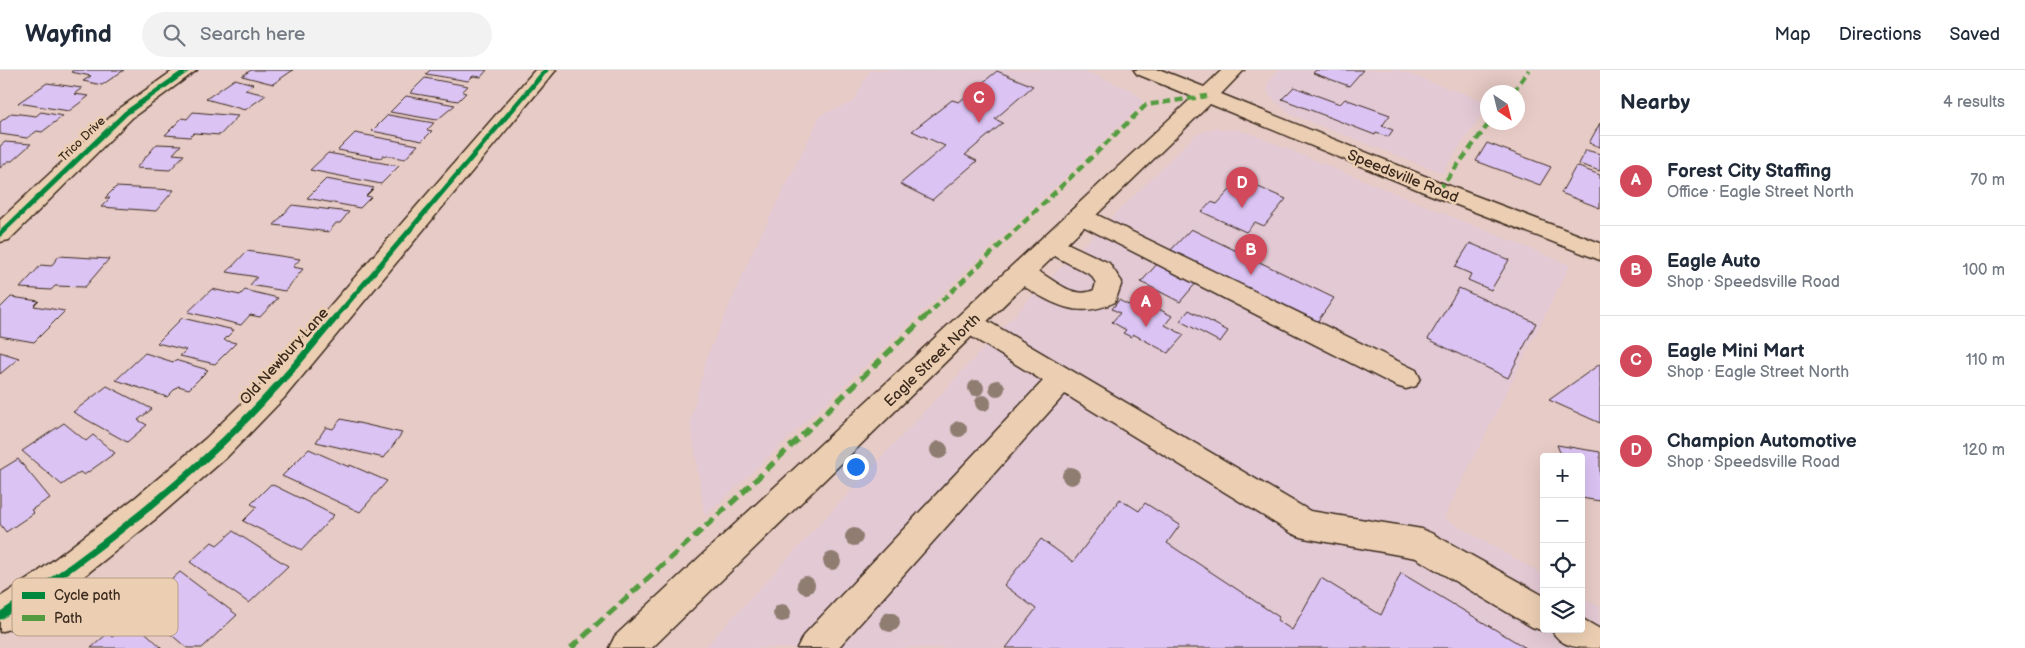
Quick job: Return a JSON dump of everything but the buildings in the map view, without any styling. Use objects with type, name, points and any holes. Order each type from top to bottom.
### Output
[{"type":"main road","name":"Trico Drive","points":[[0,234],[126,113],[188,70]]},
{"type":"main road","name":"Old Newbury Lane","points":[[56,578],[147,507],[216,448],[274,390],[546,70]]},
{"type":"main road","name":"Speedsville Road","points":[[1144,70],[1600,252]]},
{"type":"main road","name":"Eagle Street North","points":[[633,646],[1020,273],[1234,70]]},
{"type":"main road","points":[[1081,215],[1406,378]]},
{"type":"main road","points":[[1020,273],[1070,300],[1090,303],[1106,296],[1110,282],[1100,269],[1052,244]]},
{"type":"main road","points":[[970,323],[1304,524],[1422,544],[1540,613]]},
{"type":"main road","points":[[815,648],[1062,378]]},
{"type":"main road","name":"Old Newbury Lane","points":[[0,616],[12,608]]},
{"type":"main road","points":[[1575,633],[1600,648]]},
{"type":"shaded area","points":[[870,70],[1083,70],[1131,90],[1141,98],[1143,104],[705,517],[690,421],[707,356],[753,251],[821,114],[853,102]]},
{"type":"shaded area","points":[[1278,70],[1398,70],[1480,99],[1480,117],[1442,173],[1292,115],[1269,96],[1267,88],[1269,81]]},
{"type":"shaded area","points":[[1217,127],[1220,130],[1235,129],[1249,133],[1570,265],[1444,518],[1540,573],[1540,633],[1585,633],[1585,599],[1600,607],[1600,648],[704,648],[1031,297],[1195,135]]},
{"type":"marked path","points":[[1518,85],[1529,70]]},
{"type":"marked path","points":[[571,648],[738,497],[1146,105],[1207,96]]},
{"type":"marked path","points":[[1439,190],[1484,130]]},
{"type":"cycle path","points":[[0,234],[126,113],[187,70]]},
{"type":"cycle path","points":[[56,578],[147,507],[216,448],[274,390],[546,70]]},
{"type":"cycle path","points":[[0,616],[12,608]]},
{"type":"place","name":"Eagle Mini Mart","points":[[979,123]]},
{"type":"place","name":"Champion Automotive","points":[[1242,208]]},
{"type":"place","name":"Eagle Auto","points":[[1251,275]]},
{"type":"place","name":"Forest City Staffing","points":[[1146,327]]}]
